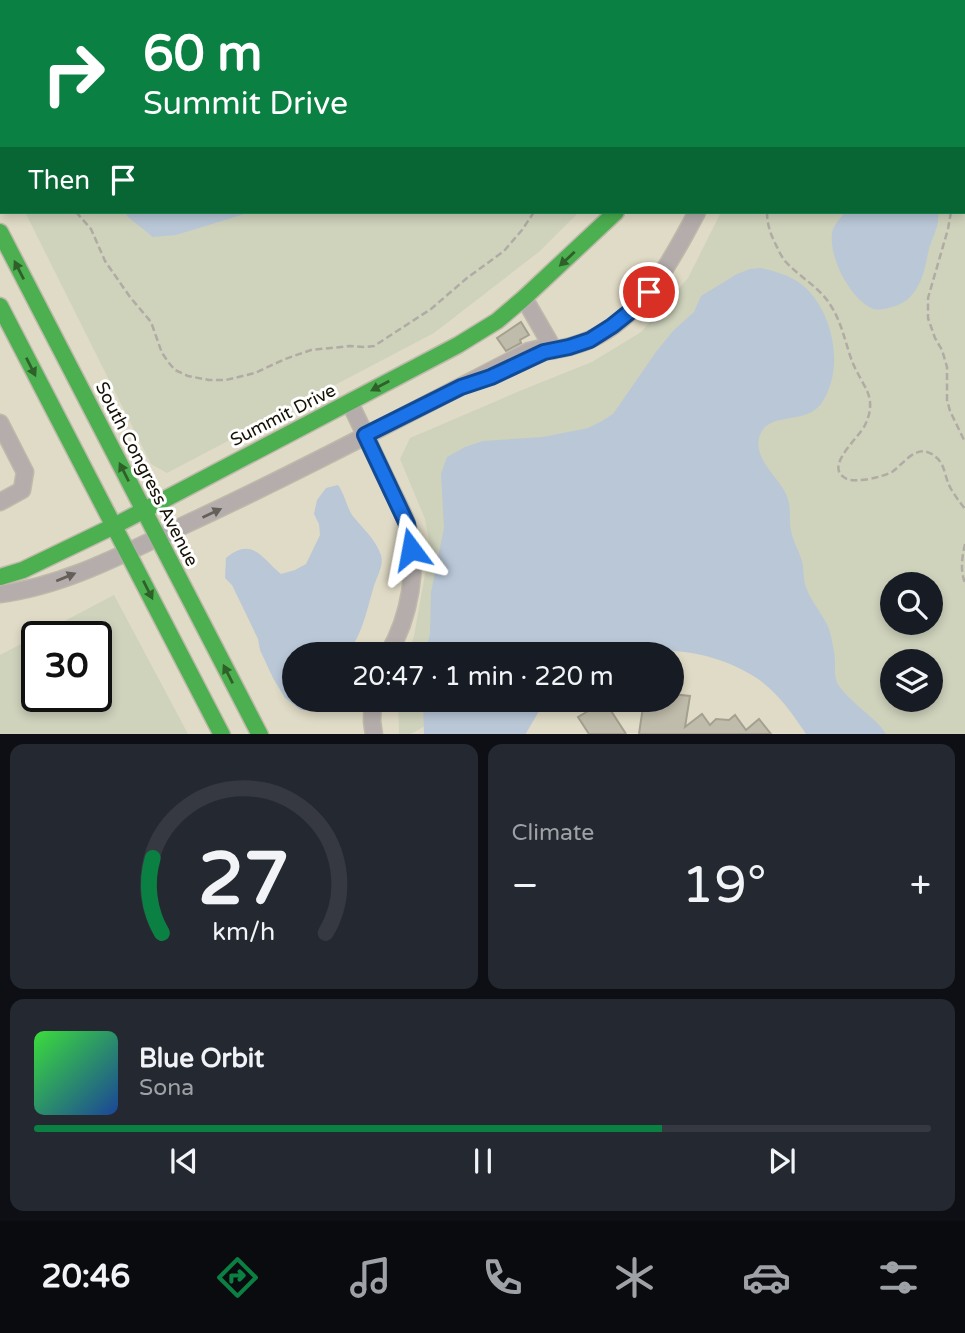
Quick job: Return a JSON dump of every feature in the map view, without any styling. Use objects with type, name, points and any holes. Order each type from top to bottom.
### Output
[{"type":"main road","name":"Summit Drive","points":[[0,577],[23,570],[114,526],[468,339],[524,298],[614,214]]},
{"type":"main road","name":"South Congress Avenue","points":[[0,232],[260,734]]},
{"type":"main road","points":[[0,306],[222,734]]},
{"type":"street","points":[[0,594],[56,582],[128,552],[238,500],[529,351],[542,348],[554,350],[590,340],[632,310],[649,292],[671,261],[696,214]]},
{"type":"street","points":[[524,298],[554,350]]},
{"type":"street","points":[[350,402],[407,524],[412,573],[409,598],[395,642]]},
{"type":"street","points":[[0,423],[25,472],[22,490],[0,502]]},
{"type":"street","points":[[372,712],[374,734]]},
{"type":"path","points":[[78,214],[91,229],[105,261],[151,322],[162,353],[175,370],[196,379],[226,380],[255,373],[311,351],[373,346],[431,309],[495,258],[512,242],[533,214]]},
{"type":"path","points":[[767,214],[770,230],[783,259],[830,304],[843,329],[855,367],[870,396],[870,408],[864,427],[839,461],[841,476],[850,480],[872,478],[892,471],[915,453],[927,453],[941,463],[951,490],[965,509]]},
{"type":"path","points":[[951,214],[928,298],[928,318],[947,367],[947,400],[950,411],[965,442]]},
{"type":"path","points":[[965,544],[961,564],[965,583]]},
{"type":"green space","points":[[26,214],[577,214],[540,251],[434,333],[167,473],[151,464]]},
{"type":"green space","points":[[720,214],[965,214],[965,734],[821,734],[757,605],[604,642],[412,642],[430,546],[425,519],[400,459],[410,438],[592,362],[641,332],[688,278]]},
{"type":"green space","points":[[114,595],[188,734],[0,734],[0,655],[21,644],[21,712],[112,712],[112,621],[65,621]]},
{"type":"green space","points":[[398,712],[450,712],[411,734],[399,734]]},
{"type":"water","points":[[126,214],[244,214],[176,235],[153,237]]},
{"type":"water","points":[[843,214],[938,214],[937,228],[921,279],[908,299],[892,307],[874,309],[855,294],[841,273],[833,250],[833,229]]},
{"type":"water","points":[[761,268],[780,273],[803,285],[825,315],[830,330],[834,361],[828,391],[821,404],[806,415],[769,424],[759,438],[759,447],[764,463],[788,499],[791,531],[802,561],[804,581],[830,633],[837,683],[886,734],[806,734],[784,703],[763,683],[727,663],[684,652],[684,642],[428,642],[431,592],[444,528],[441,474],[447,457],[483,441],[543,437],[588,428],[602,421],[613,414],[656,352],[673,331],[694,312],[701,296],[750,269]]},
{"type":"water","points":[[338,485],[352,515],[375,543],[382,563],[355,642],[282,642],[282,693],[232,585],[225,578],[226,558],[243,549],[250,549],[281,574],[306,564],[320,535],[314,514],[317,500],[326,488]]},
{"type":"water","points":[[423,712],[538,712],[526,734],[424,734]]},
{"type":"building","points":[[521,322],[529,335],[506,351],[497,338]]},
{"type":"building","points":[[684,695],[690,696],[685,727],[702,714],[710,725],[716,719],[729,720],[735,715],[746,730],[759,719],[771,734],[639,734],[642,712],[684,712]]},
{"type":"building","points":[[586,712],[612,712],[626,734],[589,734],[578,717]]},
{"type":"traffic: fast","points":[[0,577],[23,570],[114,526],[458,345],[497,321],[614,214]]},
{"type":"traffic: fast","points":[[0,232],[259,734]]},
{"type":"traffic: fast","points":[[0,306],[221,734]]},
{"type":"route","points":[[411,549],[407,524],[365,435],[461,387],[491,377],[544,352],[590,340],[632,310],[649,292]]}]
